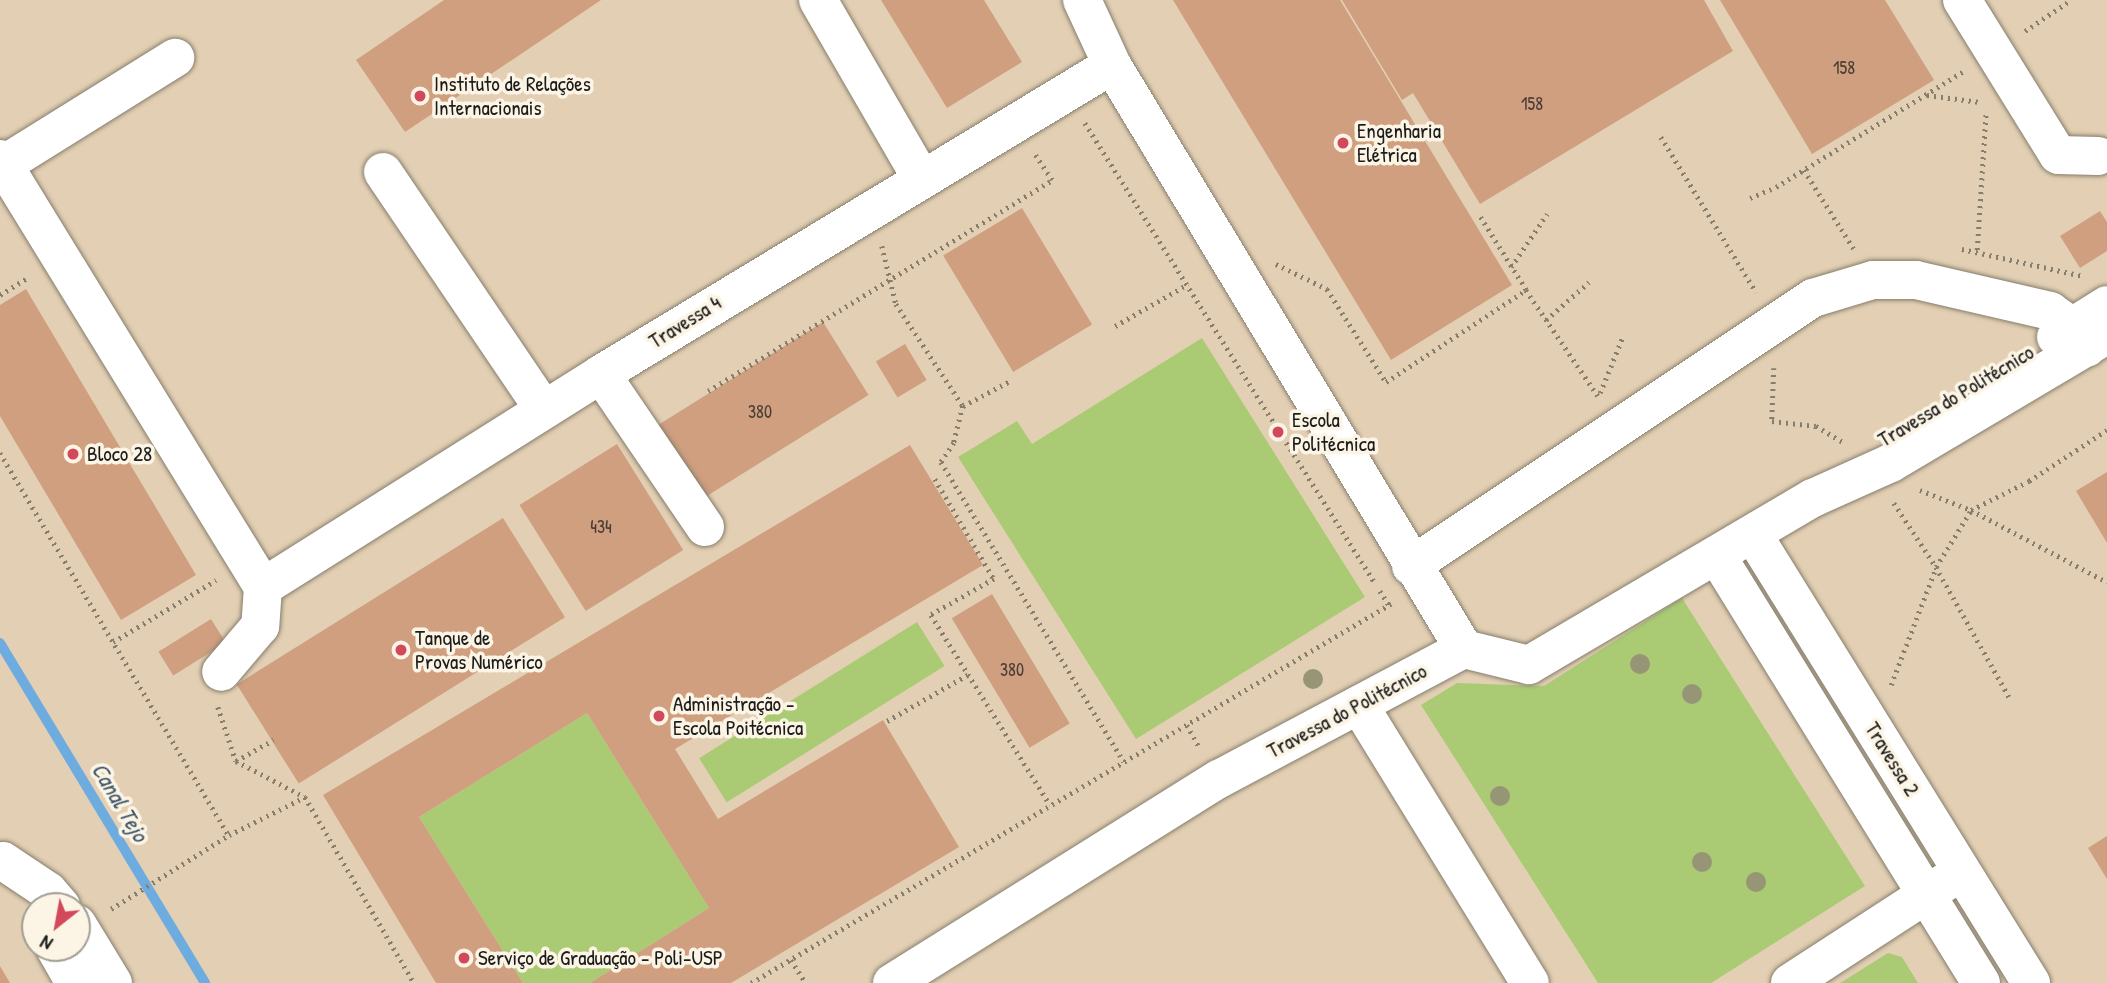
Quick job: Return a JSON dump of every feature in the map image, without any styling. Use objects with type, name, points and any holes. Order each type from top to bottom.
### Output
[{"type":"lane","points":[[818,0],[921,178]]},
{"type":"lane","points":[[1082,0],[1112,65],[1464,649]]},
{"type":"lane","points":[[1962,0],[2058,155],[2098,156]]},
{"type":"lane","points":[[175,58],[2,162],[255,574],[260,626],[221,672]]},
{"type":"lane","name":"Travessa 4","points":[[255,574],[544,410],[1063,90],[1112,65]]},
{"type":"lane","points":[[383,172],[544,410]]},
{"type":"lane","points":[[1417,575],[1813,298],[1883,279],[1916,280],[2050,311],[2089,337]]},
{"type":"lane","name":"Travessa do Politécnico","points":[[892,983],[1219,779],[1464,649],[1529,666],[1754,536],[1813,498],[1873,472],[2089,337],[2107,305]]},
{"type":"lane","name":"Travessa do Politécnico","points":[[1813,498],[1861,453],[2089,337]]},
{"type":"lane","points":[[601,373],[705,527]]},
{"type":"lane","name":"Travessa 2","points":[[1754,536],[2031,983]]},
{"type":"lane","name":"Travessa 2","points":[[1717,556],[1981,983]]},
{"type":"lane","points":[[1359,705],[1530,983]]},
{"type":"lane","points":[[2,862],[49,892]]},
{"type":"lane","points":[[2,862],[21,893]]},
{"type":"lane","points":[[1760,983],[1962,872]]},
{"type":"lane","points":[[1790,983],[1925,893]]},
{"type":"lane","points":[[91,918],[113,983]]},
{"type":"lane","points":[[63,962],[75,983]]},
{"type":"path","points":[[1750,198],[1804,170],[1995,52],[2071,0]]},
{"type":"path","points":[[1063,90],[1389,605]]},
{"type":"path","points":[[1966,292],[1977,251],[1986,103]]},
{"type":"path","points":[[708,391],[888,277],[1052,180],[1016,121]]},
{"type":"path","points":[[1804,170],[1857,255]]},
{"type":"path","points":[[1511,267],[1546,214]]},
{"type":"path","points":[[1479,215],[1598,397]]},
{"type":"path","points":[[1284,267],[1327,289],[1386,382],[1526,290]]},
{"type":"path","points":[[888,277],[896,304],[963,407],[954,443],[941,462],[1124,762]]},
{"type":"path","points":[[1546,320],[1589,282]]},
{"type":"path","points":[[1115,326],[1188,284]]},
{"type":"path","points":[[963,407],[1012,380]]},
{"type":"path","points":[[1896,692],[1890,684],[1936,567],[1971,510],[2029,481],[2107,430]]},
{"type":"path","points":[[0,453],[229,835]]},
{"type":"path","points":[[1873,472],[1971,510],[2107,582]]},
{"type":"path","points":[[1873,472],[1936,567],[2011,700]]},
{"type":"path","points":[[935,479],[994,579],[931,615],[1050,805]]},
{"type":"path","points":[[113,642],[255,574]]},
{"type":"path","points":[[751,983],[1389,605],[1417,575]]},
{"type":"path","points":[[221,672],[216,690],[220,717],[236,761],[305,797],[414,983]]},
{"type":"path","points":[[887,721],[969,674]]},
{"type":"path","points":[[236,761],[273,740]]},
{"type":"path","points":[[91,918],[229,835],[305,797]]},
{"type":"path","points":[[791,960],[806,983]]},
{"type":"shaded area","name":"Escola Politécnica","points":[[0,0],[2107,0],[2107,983],[0,983]]},
{"type":"green space","points":[[1202,338],[1365,597],[1136,739],[958,457],[1017,421],[1032,444]]},
{"type":"green space","points":[[1682,598],[1865,886],[1711,983],[1598,983],[1421,705],[1457,683],[1544,686]]},
{"type":"green space","points":[[917,622],[945,666],[727,802],[699,758]]},
{"type":"green space","points":[[587,713],[709,908],[590,983],[523,983],[419,817]]},
{"type":"green space","points":[[1888,953],[1902,957],[1918,983],[1840,983]]},
{"type":"building","name":"Instituto de Relações Internacionais","points":[[444,0],[601,0],[405,132],[356,60]]},
{"type":"building","points":[[881,0],[984,0],[1022,62],[947,108]]},
{"type":"building","name":"Engenharia Elétrica","points":[[1173,0],[1340,0],[1512,285],[1391,360]]},
{"type":"building","name":"Engenharia Elétrica","points":[[1342,0],[1704,0],[1733,51],[1480,204],[1413,93],[1402,100]]},
{"type":"building","points":[[1720,0],[1885,0],[1934,80],[1812,154]]},
{"type":"building","points":[[1022,208],[1092,325],[1013,372],[943,255]]},
{"type":"building","points":[[2100,211],[2107,222],[2107,251],[2080,268],[2060,236]]},
{"type":"building","name":"Bloco 28","points":[[26,289],[196,575],[121,620],[0,416],[0,305]]},
{"type":"building","points":[[823,322],[869,395],[697,502],[652,429]]},
{"type":"building","points":[[905,344],[927,380],[897,398],[876,362]]},
{"type":"building","points":[[617,444],[683,550],[586,611],[519,505]]},
{"type":"building","name":"Administração - Escola Poitécnica","points":[[910,445],[983,565],[675,749],[718,819],[883,720],[959,847],[731,983],[590,983],[709,908],[587,713],[419,817],[523,983],[436,983],[323,795]]},
{"type":"building","points":[[2107,472],[2107,543],[2076,491]]},
{"type":"building","name":"Tanque de Provas Numérico","points":[[503,518],[565,617],[299,784],[237,684]]},
{"type":"building","points":[[992,594],[1070,723],[1029,748],[952,618]]},
{"type":"building","points":[[211,619],[226,643],[173,676],[158,652]]},
{"type":"building","points":[[2107,836],[2107,879],[2088,848]]},
{"type":"building","points":[[0,966],[10,983],[0,983]]},
{"type":"waterway","name":"Canal Tejo","points":[[0,643],[205,983]]},
{"type":"place","name":"Instituto de Relações Internacionais","points":[[420,96]]},
{"type":"place","name":"Engenharia Elétrica","points":[[1343,143]]},
{"type":"place","name":"Escola Politécnica","points":[[1278,432]]},
{"type":"place","name":"Bloco 28","points":[[73,454]]},
{"type":"place","name":"Tanque de Provas Numérico","points":[[401,650]]},
{"type":"place","name":"Administração - Escola Poitécnica","points":[[659,716]]},
{"type":"place","name":"Serviço de Graduação - Poli-USP","points":[[464,958]]}]
